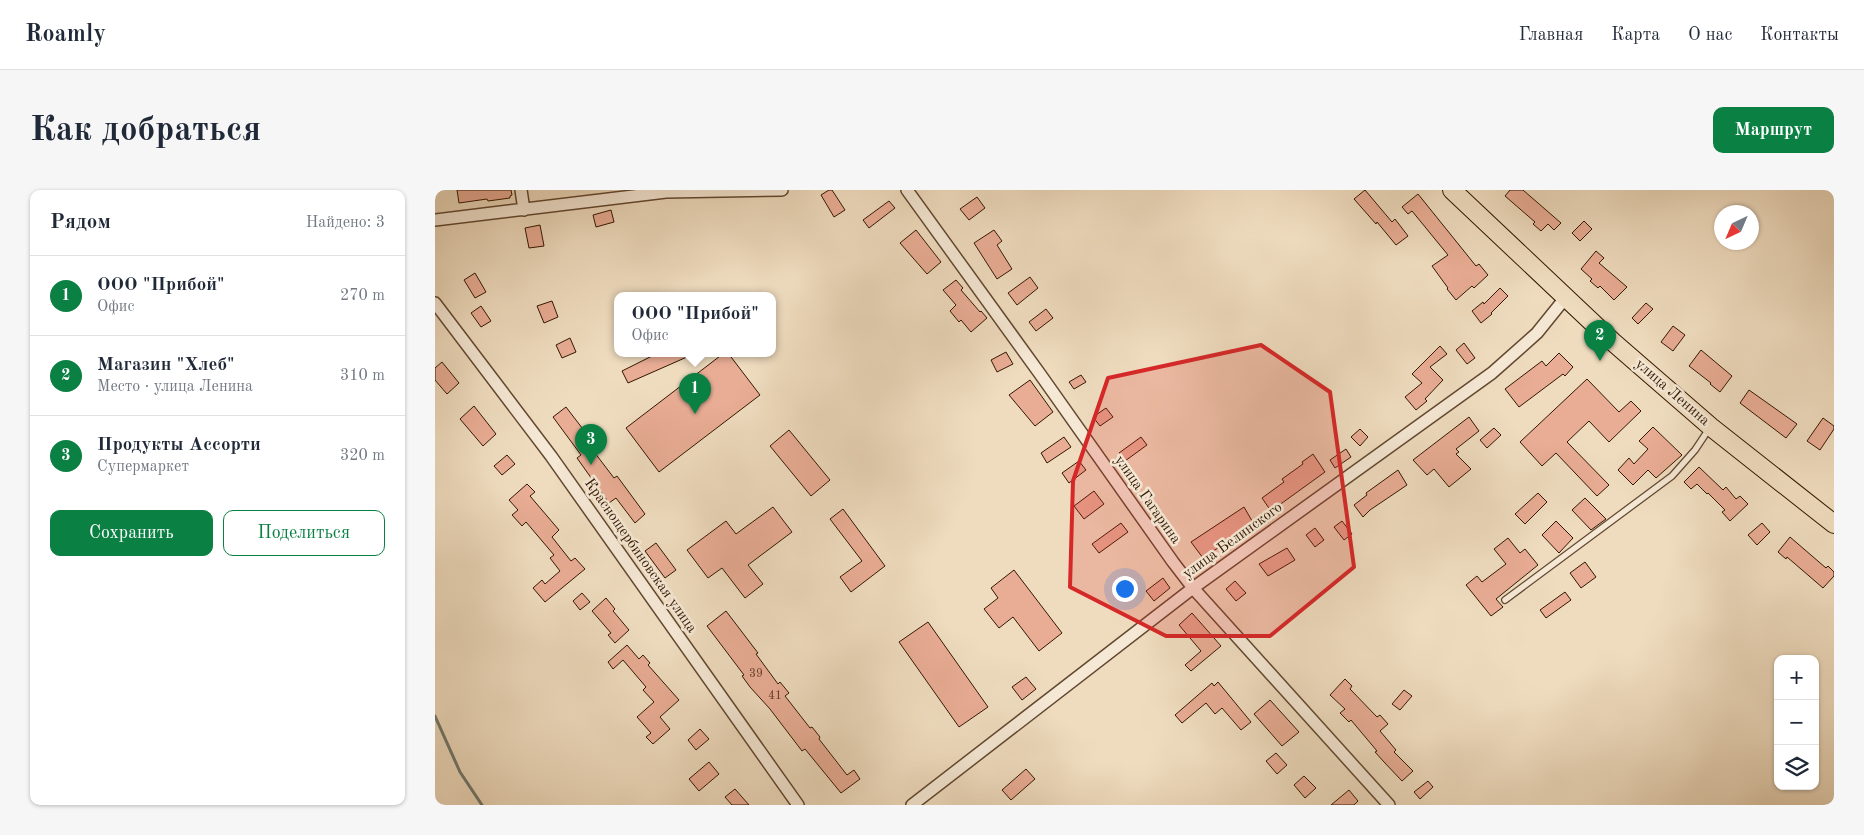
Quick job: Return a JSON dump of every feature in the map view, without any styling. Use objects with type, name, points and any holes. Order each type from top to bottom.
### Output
[{"type":"main road","name":"улица Ленина","points":[[1452,190],[1613,342],[1711,427],[1834,524]]},
{"type":"street","points":[[521,190],[524,210]]},
{"type":"street","points":[[435,220],[665,192],[782,190]]},
{"type":"street","name":"улица Гагарина","points":[[907,190],[1193,588],[1389,805]]},
{"type":"street","name":"улица Белинского","points":[[912,805],[1193,588],[1492,373],[1537,333],[1566,297]]},
{"type":"street","name":"Краснощербиновская улица","points":[[435,303],[551,456],[799,805]]},
{"type":"lane","points":[[1505,600],[1672,476],[1695,450],[1711,427]]},
{"type":"highlighted area","points":[[1261,345],[1330,392],[1354,567],[1270,636],[1166,636],[1070,587],[1073,481],[1108,378]]},
{"type":"building","points":[[457,190],[511,190],[512,195],[510,198],[459,203]]},
{"type":"building","points":[[832,190],[845,210],[834,217],[821,195]]},
{"type":"building","points":[[1365,190],[1392,222],[1395,219],[1408,236],[1396,245],[1354,199]]},
{"type":"building","points":[[1510,190],[1523,190],[1561,223],[1554,230],[1548,224],[1541,231],[1533,224],[1535,222],[1505,196]]},
{"type":"building","points":[[1418,194],[1476,266],[1479,264],[1488,275],[1474,288],[1472,286],[1456,300],[1432,266],[1448,255],[1412,211],[1408,214],[1402,207]]},
{"type":"building","points":[[977,197],[985,208],[969,220],[960,209]]},
{"type":"building","points":[[889,201],[895,208],[869,228],[863,220]]},
{"type":"building","points":[[611,210],[614,222],[596,227],[593,215]]},
{"type":"building","points":[[1584,221],[1592,229],[1580,241],[1572,233]]},
{"type":"building","points":[[540,225],[544,246],[529,248],[525,228]]},
{"type":"building","points":[[916,230],[941,262],[927,274],[900,243]]},
{"type":"building","points":[[994,230],[1002,241],[997,245],[1012,269],[997,279],[974,243]]},
{"type":"building","points":[[1596,251],[1604,258],[1599,263],[1627,287],[1614,300],[1600,286],[1598,288],[1590,281],[1592,279],[1581,269]]},
{"type":"building","points":[[475,273],[486,292],[475,298],[464,280]]},
{"type":"building","points":[[1030,277],[1038,288],[1017,305],[1008,293]]},
{"type":"building","points":[[956,280],[963,288],[961,290],[987,318],[971,332],[950,311],[956,305],[943,290]]},
{"type":"building","points":[[1500,288],[1508,296],[1481,323],[1472,311],[1483,302],[1484,304]]},
{"type":"building","points":[[552,301],[558,317],[544,323],[537,306]]},
{"type":"building","points":[[1646,303],[1653,309],[1638,324],[1632,318]]},
{"type":"building","points":[[481,306],[491,321],[481,327],[471,313]]},
{"type":"building","points":[[1046,309],[1053,318],[1036,331],[1029,322]]},
{"type":"building","points":[[1673,326],[1685,335],[1673,351],[1661,342]]},
{"type":"building","points":[[570,338],[576,352],[562,358],[556,345]]},
{"type":"building","points":[[1464,343],[1475,358],[1467,364],[1456,350]]},
{"type":"building","points":[[1440,346],[1447,354],[1430,367],[1443,380],[1425,399],[1427,401],[1416,410],[1405,397],[1422,383],[1412,374]]},
{"type":"building","points":[[1701,350],[1732,376],[1720,392],[1689,366]]},
{"type":"building","points":[[1006,352],[1013,364],[997,372],[991,360]]},
{"type":"building","points":[[1559,353],[1573,367],[1565,376],[1563,374],[1519,407],[1505,389],[1542,361],[1546,366]]},
{"type":"building","points":[[650,357],[687,357],[628,383],[622,371]]},
{"type":"building","points":[[719,357],[731,357],[760,395],[659,472],[626,428]]},
{"type":"building","points":[[442,362],[459,383],[447,394],[435,380],[435,368]]},
{"type":"building","points":[[1081,375],[1086,382],[1074,389],[1069,382]]},
{"type":"building","points":[[1587,379],[1619,412],[1631,401],[1641,411],[1609,442],[1589,421],[1567,442],[1609,485],[1597,496],[1556,453],[1542,466],[1520,442]]},
{"type":"building","points":[[1030,380],[1053,412],[1035,426],[1009,395]]},
{"type":"building","points":[[1749,390],[1797,424],[1786,438],[1740,403]]},
{"type":"building","points":[[474,406],[496,434],[483,446],[460,419]]},
{"type":"building","points":[[566,407],[589,437],[585,440],[614,478],[617,476],[645,514],[635,523],[616,498],[609,503],[577,458],[581,455],[553,417]]},
{"type":"building","points":[[1106,408],[1113,417],[1100,426],[1093,417]]},
{"type":"building","points":[[1469,417],[1479,431],[1456,449],[1459,452],[1456,454],[1471,469],[1449,487],[1434,469],[1427,475],[1413,460]]},
{"type":"building","points":[[1823,418],[1834,426],[1834,429],[1820,450],[1807,441]]},
{"type":"building","points":[[1653,427],[1682,455],[1656,478],[1648,470],[1633,485],[1618,470],[1629,458],[1634,464],[1648,449],[1639,441]]},
{"type":"building","points":[[1494,428],[1501,435],[1487,448],[1480,440]]},
{"type":"building","points":[[1360,429],[1368,437],[1360,446],[1351,437]]},
{"type":"building","points":[[789,430],[830,480],[811,496],[770,446]]},
{"type":"building","points":[[1064,437],[1071,447],[1047,463],[1041,453]]},
{"type":"building","points":[[1141,437],[1147,445],[1125,461],[1119,453]]},
{"type":"building","points":[[1346,449],[1351,457],[1335,468],[1330,460]]},
{"type":"building","points":[[1313,454],[1325,472],[1271,511],[1262,498],[1284,482],[1282,479],[1303,464],[1302,462]]},
{"type":"building","points":[[507,455],[515,464],[502,475],[494,466]]},
{"type":"building","points":[[1079,461],[1086,470],[1069,483],[1062,473]]},
{"type":"building","points":[[1699,467],[1723,490],[1726,487],[1736,499],[1740,496],[1748,504],[1730,521],[1722,512],[1725,510],[1708,493],[1697,484],[1691,489],[1684,482]]},
{"type":"building","points":[[1398,470],[1407,485],[1370,510],[1363,517],[1354,505],[1367,495],[1366,493]]},
{"type":"building","points":[[527,484],[535,492],[530,496],[559,530],[552,537],[571,561],[575,558],[585,569],[545,602],[533,588],[542,580],[545,584],[560,571],[550,558],[554,555],[526,522],[522,526],[512,515],[518,510],[509,500]]},
{"type":"building","points":[[1094,491],[1104,504],[1084,519],[1074,506]]},
{"type":"building","points":[[1538,493],[1547,502],[1525,524],[1515,514]]},
{"type":"building","points":[[1585,498],[1606,519],[1591,530],[1572,510]]},
{"type":"building","points":[[773,507],[792,532],[748,565],[763,584],[745,598],[722,568],[708,578],[687,550],[726,521],[736,534]]},
{"type":"building","points":[[1244,507],[1255,526],[1231,539],[1233,541],[1224,549],[1221,546],[1203,558],[1191,542]]},
{"type":"building","points":[[843,509],[885,566],[851,592],[840,577],[862,561],[830,519]]},
{"type":"building","points":[[1342,521],[1352,534],[1344,540],[1334,527]]},
{"type":"building","points":[[1556,521],[1573,538],[1559,553],[1542,535]]},
{"type":"building","points":[[1121,523],[1128,532],[1099,553],[1092,544]]},
{"type":"building","points":[[1762,523],[1770,532],[1757,545],[1748,535]]},
{"type":"building","points":[[1315,528],[1324,540],[1315,547],[1306,535]]},
{"type":"building","points":[[1790,537],[1826,568],[1828,566],[1834,572],[1834,576],[1823,588],[1787,557],[1786,559],[1778,552]]},
{"type":"building","points":[[1508,538],[1520,553],[1525,549],[1538,565],[1496,599],[1503,607],[1491,616],[1466,585],[1477,576],[1482,582],[1506,564],[1494,549]]},
{"type":"building","points":[[656,543],[676,570],[665,578],[645,551]]},
{"type":"building","points":[[1287,548],[1295,560],[1268,576],[1259,564]]},
{"type":"building","points":[[1585,562],[1596,577],[1581,588],[1570,573]]},
{"type":"building","points":[[1014,570],[1062,633],[1039,651],[1013,617],[999,628],[984,609],[998,598],[991,588]]},
{"type":"building","points":[[1163,578],[1170,588],[1154,601],[1146,591]]},
{"type":"building","points":[[1235,581],[1246,593],[1236,601],[1226,589]]},
{"type":"building","points":[[1565,592],[1571,600],[1546,618],[1540,610]]},
{"type":"building","points":[[582,593],[590,602],[580,610],[573,601]]},
{"type":"building","points":[[606,598],[615,609],[613,611],[629,630],[615,643],[608,635],[611,633],[592,611]]},
{"type":"building","points":[[726,611],[758,653],[756,654],[778,684],[780,682],[789,693],[785,696],[810,728],[812,727],[820,737],[819,739],[847,775],[854,770],[860,779],[841,793],[805,749],[802,751],[770,709],[750,687],[742,676],[744,675],[707,626]]},
{"type":"building","points":[[1192,613],[1221,646],[1191,671],[1185,665],[1201,651],[1179,625]]},
{"type":"building","points":[[928,622],[988,707],[959,727],[899,642]]},
{"type":"building","points":[[627,645],[639,659],[643,655],[650,663],[648,665],[679,700],[660,717],[670,729],[653,744],[646,737],[651,733],[637,717],[654,702],[643,690],[646,687],[623,660],[613,669],[608,662]]},
{"type":"building","points":[[1026,677],[1036,689],[1022,700],[1012,687]]},
{"type":"building","points":[[1345,679],[1352,686],[1350,689],[1377,717],[1380,715],[1388,724],[1380,731],[1396,750],[1394,752],[1413,771],[1402,781],[1375,752],[1377,751],[1351,720],[1349,722],[1340,713],[1345,709],[1330,695]]},
{"type":"building","points":[[1218,682],[1251,722],[1241,730],[1222,708],[1215,714],[1206,703],[1182,723],[1175,715],[1212,683],[1214,686]]},
{"type":"building","points":[[1404,690],[1412,696],[1400,710],[1392,704]]},
{"type":"building","points":[[1270,700],[1299,732],[1282,746],[1254,714]]},
{"type":"building","points":[[700,729],[709,739],[696,750],[688,740]]},
{"type":"building","points":[[1276,753],[1287,765],[1277,774],[1266,761]]},
{"type":"building","points":[[709,762],[719,774],[699,791],[689,779]]},
{"type":"building","points":[[1026,769],[1035,779],[1011,800],[1002,790]]},
{"type":"building","points":[[1304,776],[1316,788],[1305,798],[1294,785]]},
{"type":"building","points":[[1428,781],[1433,787],[1420,799],[1414,792]]},
{"type":"building","points":[[735,789],[749,805],[732,805],[725,797]]},
{"type":"building","points":[[1349,790],[1358,801],[1354,805],[1331,805]]},
{"type":"waterway","points":[[435,716],[460,772],[482,805]]},
{"type":"place","name":"Магазин \"Хлеб\"","points":[[1600,361]]},
{"type":"place","name":"ООО \"Прибой\"","points":[[695,414]]},
{"type":"place","name":"Продукты Ассорти","points":[[591,465]]}]
